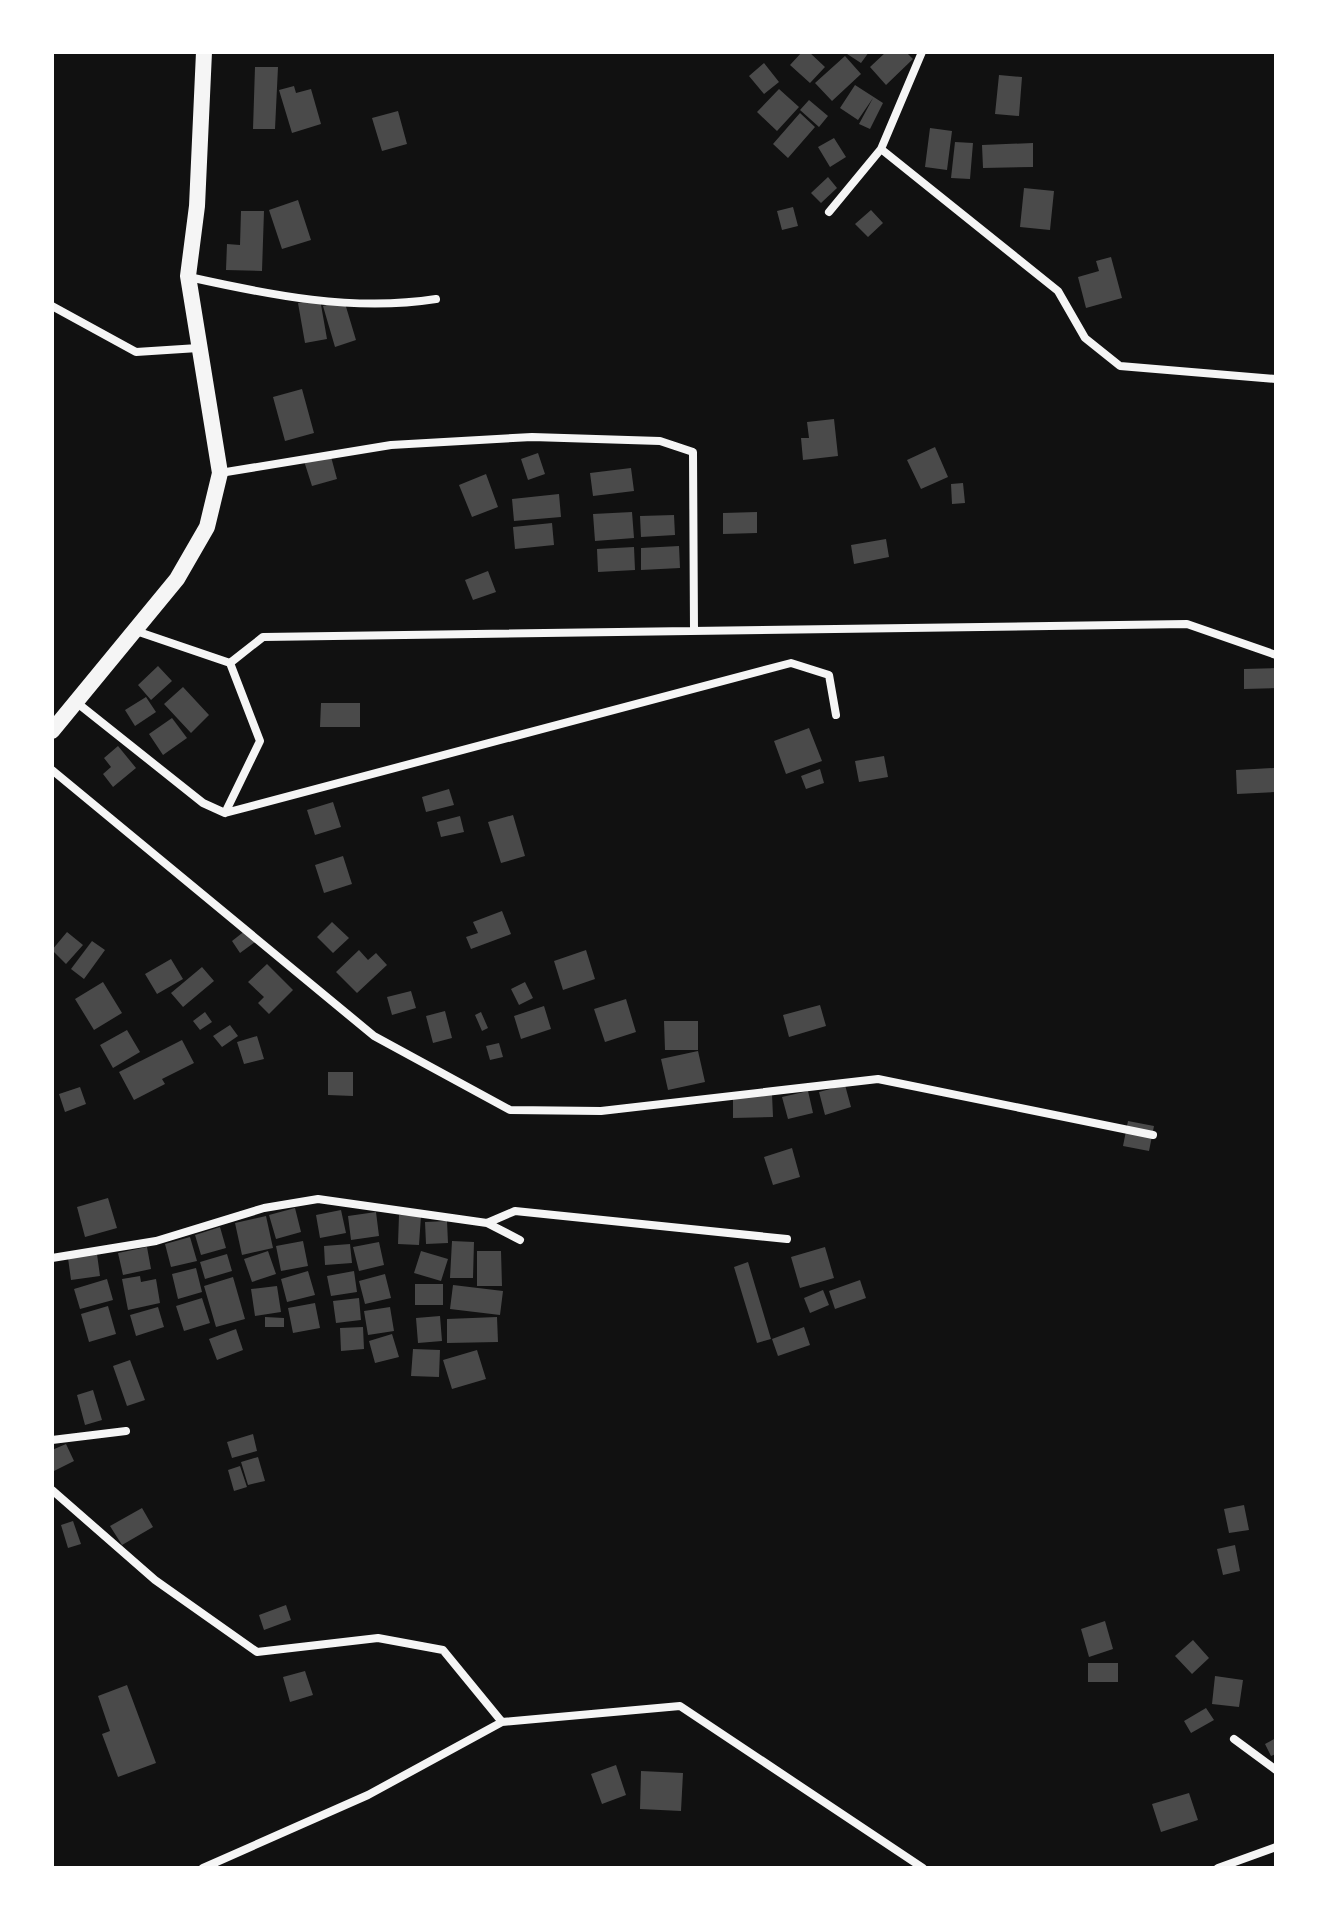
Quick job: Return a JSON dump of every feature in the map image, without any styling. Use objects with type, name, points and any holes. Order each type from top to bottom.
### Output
[{"type":"main road","points":[[52,731],[177,579],[207,527],[220,473],[188,276],[197,206],[204,52]]},
{"type":"street","points":[[829,212],[881,149],[922,52]]},
{"type":"street","points":[[881,149],[1058,291],[1085,338],[1120,366],[1276,379]]},
{"type":"street","points":[[188,276],[273,296],[395,305],[436,299]]},
{"type":"street","points":[[52,306],[136,352],[198,348]]},
{"type":"street","points":[[220,473],[391,445],[532,437],[660,441],[693,452],[694,630]]},
{"type":"street","points":[[230,663],[263,637],[1187,624],[1276,655]]},
{"type":"street","points":[[136,631],[230,663]]},
{"type":"street","points":[[225,813],[260,741],[230,663]]},
{"type":"street","points":[[76,702],[203,803],[225,813],[791,663],[829,675],[836,715]]},
{"type":"street","points":[[52,770],[374,1036],[510,1110],[601,1111],[878,1079],[1153,1135]]},
{"type":"street","points":[[52,1258],[156,1241],[264,1208],[318,1199],[487,1223],[520,1240]]},
{"type":"street","points":[[487,1223],[515,1211],[787,1239]]},
{"type":"street","points":[[52,1440],[126,1431]]},
{"type":"street","points":[[52,1490],[155,1580],[257,1652],[378,1638],[443,1650],[502,1722]]},
{"type":"street","points":[[203,1868],[368,1795],[502,1722],[680,1706],[923,1868]]},
{"type":"street","points":[[1234,1739],[1276,1770]]},
{"type":"street","points":[[1218,1868],[1276,1847]]},
{"type":"building","points":[[802,52],[809,52],[825,67],[810,83],[790,65]]},
{"type":"building","points":[[844,52],[869,52],[861,63]]},
{"type":"building","points":[[886,52],[906,52],[913,59],[886,85],[870,67]]},
{"type":"building","points":[[845,56],[861,74],[832,101],[815,83]]},
{"type":"building","points":[[764,63],[779,82],[764,94],[749,76]]},
{"type":"building","points":[[255,67],[278,67],[275,129],[253,129]]},
{"type":"building","points":[[999,75],[1022,77],[1019,116],[995,114]]},
{"type":"building","points":[[855,85],[883,103],[870,129],[859,124],[873,98],[858,120],[840,108]]},
{"type":"building","points":[[294,86],[296,93],[311,89],[321,124],[292,133],[279,90]]},
{"type":"building","points":[[779,89],[799,107],[777,131],[757,112]]},
{"type":"building","points":[[809,100],[828,116],[819,127],[800,110]]},
{"type":"building","points":[[398,111],[407,144],[382,151],[372,118]]},
{"type":"building","points":[[800,113],[815,127],[788,158],[773,144]]},
{"type":"building","points":[[930,128],[952,131],[947,170],[925,167]]},
{"type":"building","points":[[834,138],[846,157],[830,167],[818,147]]},
{"type":"building","points":[[955,142],[973,143],[970,179],[951,178]]},
{"type":"building","points":[[1033,143],[1033,167],[983,168],[982,145]]},
{"type":"building","points":[[828,177],[837,188],[821,203],[811,193]]},
{"type":"building","points":[[1024,188],[1054,191],[1050,230],[1020,227]]},
{"type":"building","points":[[298,200],[311,240],[282,249],[269,210]]},
{"type":"building","points":[[793,207],[798,226],[782,230],[777,211]]},
{"type":"building","points":[[871,210],[883,223],[868,237],[855,224]]},
{"type":"building","points":[[241,211],[264,211],[262,271],[226,270],[227,244],[240,245]]},
{"type":"building","points":[[1111,257],[1122,298],[1086,308],[1078,277],[1099,271],[1096,261]]},
{"type":"building","points":[[320,299],[327,339],[305,343],[298,303]]},
{"type":"building","points":[[344,300],[356,340],[335,347],[323,306]]},
{"type":"building","points":[[302,389],[314,433],[285,441],[273,397]]},
{"type":"building","points":[[834,419],[838,456],[803,460],[801,438],[809,438],[807,422]]},
{"type":"building","points":[[935,447],[948,477],[921,489],[907,460]]},
{"type":"building","points":[[330,453],[337,479],[312,486],[304,461]]},
{"type":"building","points":[[538,453],[545,474],[528,480],[521,459]]},
{"type":"building","points":[[631,468],[634,491],[593,496],[590,473]]},
{"type":"building","points":[[486,474],[498,507],[472,517],[459,485]]},
{"type":"building","points":[[963,483],[965,503],[952,504],[951,484]]},
{"type":"building","points":[[559,494],[561,517],[514,521],[512,499]]},
{"type":"building","points":[[632,512],[634,538],[595,541],[593,514]]},
{"type":"building","points":[[757,512],[757,533],[723,534],[723,513]]},
{"type":"building","points":[[674,515],[675,535],[641,537],[640,516]]},
{"type":"building","points":[[552,523],[554,545],[515,549],[513,527]]},
{"type":"building","points":[[886,539],[889,557],[854,564],[851,545]]},
{"type":"building","points":[[679,546],[680,568],[641,570],[641,548]]},
{"type":"building","points":[[634,547],[635,570],[598,572],[597,549]]},
{"type":"building","points":[[488,571],[496,592],[473,600],[465,580]]},
{"type":"building","points":[[158,666],[172,681],[151,700],[138,685]]},
{"type":"building","points":[[1276,668],[1276,688],[1244,689],[1244,669]]},
{"type":"building","points":[[183,687],[209,715],[191,733],[164,704]]},
{"type":"building","points":[[146,697],[156,712],[135,726],[125,710]]},
{"type":"building","points":[[321,703],[360,703],[360,727],[320,727]]},
{"type":"building","points":[[172,718],[187,738],[163,755],[149,734]]},
{"type":"building","points":[[809,728],[822,761],[786,774],[774,741]]},
{"type":"building","points":[[118,746],[136,768],[113,787],[103,774],[111,767],[104,758]]},
{"type":"building","points":[[884,756],[888,777],[859,782],[855,761]]},
{"type":"building","points":[[1274,768],[1275,792],[1237,794],[1236,770]]},
{"type":"building","points":[[820,769],[824,783],[806,789],[801,776]]},
{"type":"building","points":[[449,789],[454,805],[426,812],[422,797]]},
{"type":"building","points":[[333,802],[341,827],[315,835],[307,810]]},
{"type":"building","points":[[513,815],[525,856],[501,863],[488,822]]},
{"type":"building","points":[[460,816],[464,832],[441,837],[437,822]]},
{"type":"building","points":[[343,856],[352,884],[324,893],[315,865]]},
{"type":"building","points":[[502,911],[511,934],[471,949],[466,937],[478,933],[473,922]]},
{"type":"building","points":[[332,922],[349,938],[333,953],[317,937]]},
{"type":"building","points":[[246,930],[255,942],[240,953],[232,941]]},
{"type":"building","points":[[67,932],[83,945],[66,964],[52,950]]},
{"type":"building","points":[[92,941],[105,950],[84,979],[71,969]]},
{"type":"building","points":[[359,950],[368,960],[376,953],[387,965],[357,993],[336,972]]},
{"type":"building","points":[[586,950],[595,979],[563,990],[554,961]]},
{"type":"building","points":[[171,959],[183,979],[157,994],[145,974]]},
{"type":"building","points":[[267,964],[293,990],[269,1014],[258,1003],[264,997],[248,982]]},
{"type":"building","points":[[202,967],[214,981],[183,1007],[171,993]]},
{"type":"building","points":[[103,982],[122,1013],[94,1030],[75,999]]},
{"type":"building","points":[[525,982],[533,998],[519,1005],[511,989]]},
{"type":"building","points":[[411,991],[416,1008],[392,1015],[387,997]]},
{"type":"building","points":[[626,999],[636,1032],[605,1042],[594,1009]]},
{"type":"building","points":[[820,1005],[826,1026],[789,1037],[783,1015]]},
{"type":"building","points":[[544,1006],[551,1029],[521,1039],[514,1016]]},
{"type":"building","points":[[445,1011],[452,1038],[433,1043],[426,1016]]},
{"type":"building","points":[[205,1012],[212,1022],[200,1030],[193,1021]]},
{"type":"building","points":[[481,1012],[488,1028],[482,1031],[475,1015]]},
{"type":"building","points":[[664,1021],[698,1021],[698,1050],[665,1050]]},
{"type":"building","points":[[230,1025],[238,1036],[222,1047],[213,1036]]},
{"type":"building","points":[[127,1030],[140,1052],[113,1068],[100,1045]]},
{"type":"building","points":[[257,1036],[264,1059],[244,1064],[237,1042]]},
{"type":"building","points":[[182,1040],[194,1063],[162,1079],[165,1084],[134,1100],[119,1072]]},
{"type":"building","points":[[499,1043],[503,1057],[490,1060],[486,1046]]},
{"type":"building","points":[[698,1051],[705,1082],[668,1090],[661,1059]]},
{"type":"building","points":[[328,1072],[353,1072],[353,1096],[328,1095]]},
{"type":"building","points":[[845,1085],[851,1107],[825,1115],[819,1092]]},
{"type":"building","points":[[80,1087],[86,1104],[65,1112],[59,1094]]},
{"type":"building","points":[[808,1091],[813,1113],[788,1119],[782,1097]]},
{"type":"building","points":[[772,1094],[773,1117],[733,1118],[733,1095]]},
{"type":"building","points":[[1128,1121],[1154,1126],[1149,1151],[1123,1146]]},
{"type":"building","points":[[792,1148],[800,1177],[773,1185],[764,1157]]},
{"type":"building","points":[[108,1198],[117,1228],[85,1237],[77,1207]]},
{"type":"building","points":[[295,1208],[301,1232],[276,1239],[269,1215]]},
{"type":"building","points":[[341,1210],[346,1233],[320,1238],[316,1215]]},
{"type":"building","points":[[376,1212],[379,1236],[351,1240],[348,1216]]},
{"type":"building","points":[[399,1215],[421,1216],[419,1245],[398,1244]]},
{"type":"building","points":[[266,1216],[273,1248],[242,1255],[235,1223]]},
{"type":"building","points":[[447,1221],[448,1243],[426,1244],[425,1222]]},
{"type":"building","points":[[220,1227],[226,1248],[201,1255],[195,1235]]},
{"type":"building","points":[[190,1237],[197,1261],[171,1267],[165,1244]]},
{"type":"building","points":[[303,1241],[308,1266],[281,1271],[276,1246]]},
{"type":"building","points":[[452,1241],[474,1242],[473,1278],[450,1278]]},
{"type":"building","points":[[379,1242],[384,1265],[359,1271],[353,1247]]},
{"type":"building","points":[[350,1244],[352,1263],[325,1265],[324,1246]]},
{"type":"building","points":[[147,1247],[151,1269],[123,1275],[118,1253]]},
{"type":"building","points":[[825,1247],[834,1278],[800,1288],[791,1257]]},
{"type":"building","points":[[268,1251],[276,1274],[252,1282],[244,1259]]},
{"type":"building","points":[[421,1251],[448,1259],[441,1281],[414,1273]]},
{"type":"building","points":[[477,1251],[501,1251],[502,1286],[477,1286]]},
{"type":"building","points":[[97,1254],[100,1276],[71,1280],[68,1258]]},
{"type":"building","points":[[227,1254],[232,1271],[205,1279],[200,1262]]},
{"type":"building","points":[[748,1262],[771,1339],[757,1343],[734,1267]]},
{"type":"building","points":[[196,1268],[202,1292],[178,1299],[172,1274]]},
{"type":"building","points":[[308,1271],[315,1295],[287,1302],[281,1279]]},
{"type":"building","points":[[354,1271],[357,1292],[331,1296],[327,1276]]},
{"type":"building","points":[[385,1274],[391,1298],[365,1304],[359,1281]]},
{"type":"building","points":[[140,1276],[141,1282],[156,1279],[160,1303],[128,1310],[122,1279]]},
{"type":"building","points":[[233,1277],[245,1319],[216,1327],[204,1286]]},
{"type":"building","points":[[107,1279],[113,1300],[80,1309],[74,1289]]},
{"type":"building","points":[[860,1280],[866,1298],[835,1309],[829,1291]]},
{"type":"building","points":[[415,1284],[443,1284],[443,1305],[415,1305]]},
{"type":"building","points":[[453,1285],[503,1291],[500,1315],[450,1309]]},
{"type":"building","points":[[277,1286],[281,1312],[255,1316],[251,1289]]},
{"type":"building","points":[[823,1290],[829,1305],[810,1313],[804,1298]]},
{"type":"building","points":[[202,1298],[210,1323],[184,1331],[176,1306]]},
{"type":"building","points":[[359,1298],[361,1320],[336,1323],[333,1301]]},
{"type":"building","points":[[315,1303],[320,1328],[293,1333],[288,1308]]},
{"type":"building","points":[[108,1306],[116,1334],[89,1342],[81,1314]]},
{"type":"building","points":[[158,1307],[164,1327],[136,1336],[130,1315]]},
{"type":"building","points":[[390,1307],[394,1331],[368,1335],[364,1311]]},
{"type":"building","points":[[440,1316],[442,1341],[418,1343],[416,1318]]},
{"type":"building","points":[[265,1317],[284,1318],[284,1327],[265,1327]]},
{"type":"building","points":[[497,1317],[498,1342],[447,1343],[447,1319]]},
{"type":"building","points":[[363,1327],[364,1349],[341,1351],[340,1328]]},
{"type":"building","points":[[804,1327],[810,1345],[778,1356],[772,1339]]},
{"type":"building","points":[[236,1329],[243,1350],[217,1360],[209,1339]]},
{"type":"building","points":[[392,1334],[399,1357],[375,1363],[369,1341]]},
{"type":"building","points":[[413,1349],[440,1350],[439,1377],[411,1376]]},
{"type":"building","points":[[477,1350],[486,1379],[452,1389],[443,1360]]},
{"type":"building","points":[[130,1360],[145,1400],[127,1406],[113,1366]]},
{"type":"building","points":[[93,1390],[102,1420],[85,1425],[77,1395]]},
{"type":"building","points":[[253,1434],[257,1451],[232,1458],[227,1442]]},
{"type":"building","points":[[66,1444],[74,1461],[52,1472],[52,1450]]},
{"type":"building","points":[[258,1457],[265,1481],[248,1485],[241,1462]]},
{"type":"building","points":[[240,1466],[247,1487],[234,1491],[228,1470]]},
{"type":"building","points":[[1244,1505],[1249,1530],[1229,1533],[1224,1509]]},
{"type":"building","points":[[142,1508],[153,1527],[122,1545],[110,1526]]},
{"type":"building","points":[[73,1521],[81,1544],[68,1548],[61,1525]]},
{"type":"building","points":[[1235,1545],[1240,1571],[1223,1575],[1217,1549]]},
{"type":"building","points":[[286,1605],[291,1620],[264,1630],[259,1615]]},
{"type":"building","points":[[1105,1621],[1113,1649],[1089,1657],[1081,1629]]},
{"type":"building","points":[[1193,1640],[1209,1658],[1192,1674],[1175,1656]]},
{"type":"building","points":[[1088,1663],[1118,1663],[1118,1682],[1088,1682]]},
{"type":"building","points":[[305,1671],[313,1695],[290,1702],[283,1677]]},
{"type":"building","points":[[1215,1676],[1243,1680],[1239,1707],[1212,1704]]},
{"type":"building","points":[[127,1685],[156,1763],[118,1777],[102,1734],[110,1731],[98,1696]]},
{"type":"building","points":[[1206,1708],[1214,1720],[1191,1733],[1184,1721]]},
{"type":"building","points":[[1276,1738],[1276,1754],[1271,1756],[1265,1744]]},
{"type":"building","points":[[616,1765],[626,1795],[602,1804],[591,1774]]},
{"type":"building","points":[[641,1771],[683,1773],[681,1811],[640,1809]]},
{"type":"building","points":[[1189,1793],[1198,1820],[1161,1832],[1152,1804]]}]
